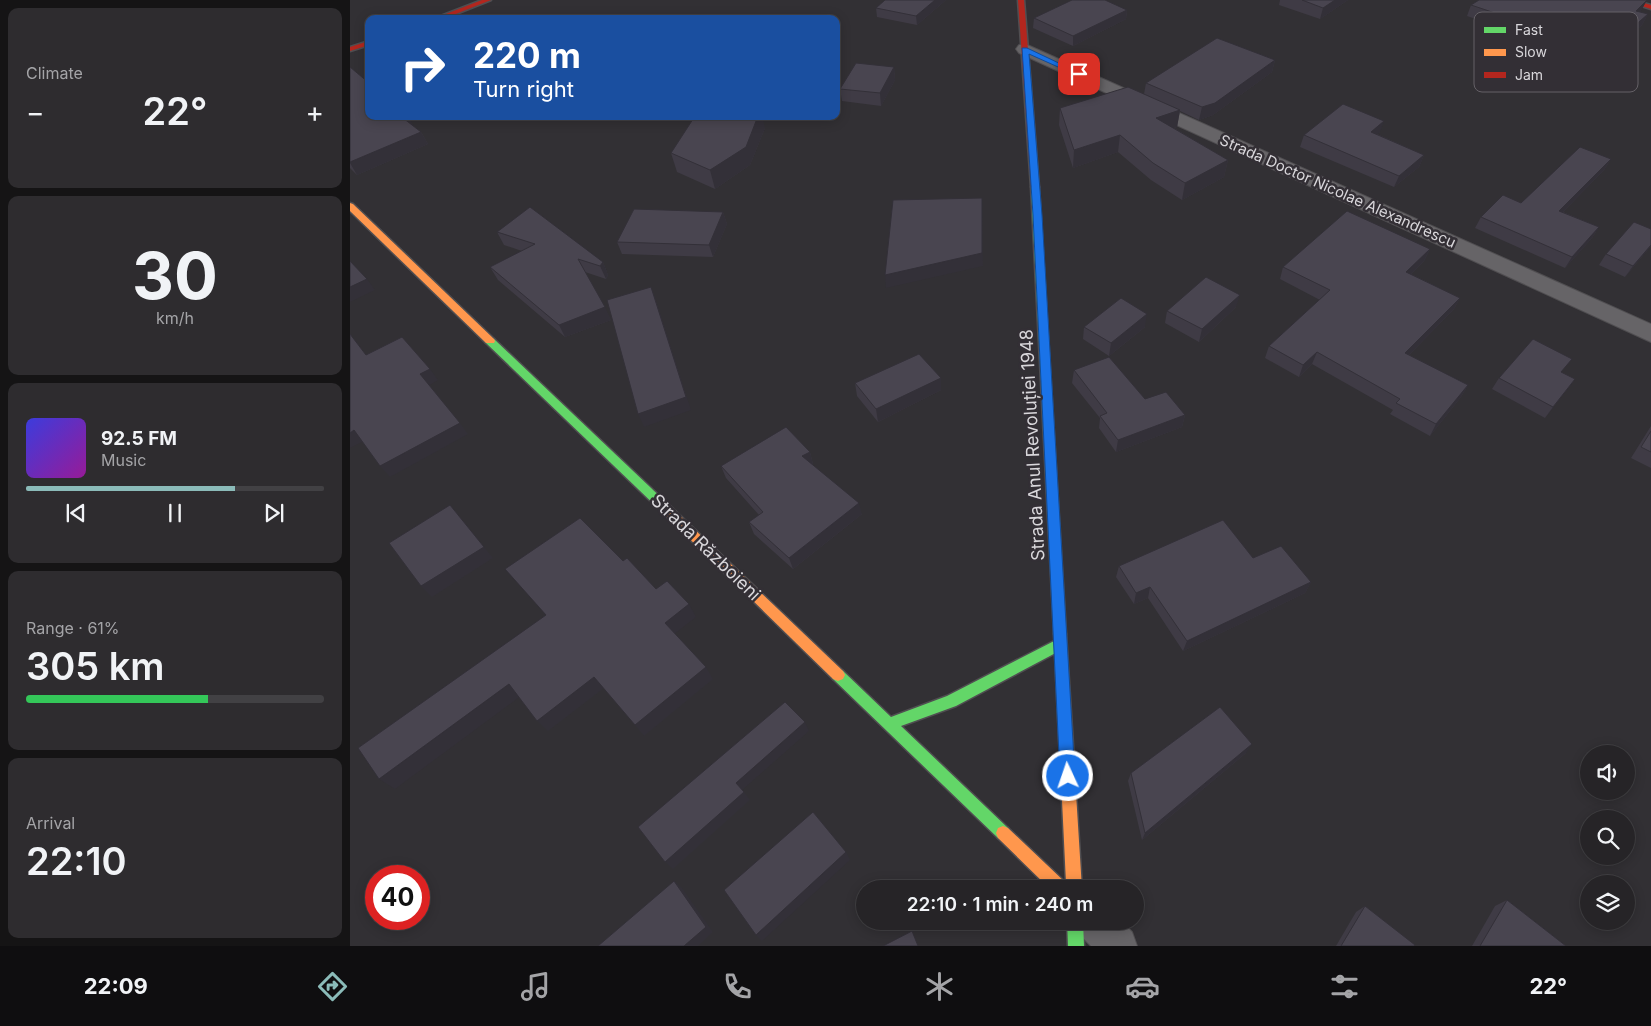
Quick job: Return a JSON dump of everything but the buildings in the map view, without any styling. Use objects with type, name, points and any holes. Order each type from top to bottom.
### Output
[{"type":"street","points":[[447,15],[488,0]]},
{"type":"street","name":"Strada Anul Revoluției 1948","points":[[1021,0],[1038,215],[1073,880]]},
{"type":"street","points":[[1626,0],[1651,7]]},
{"type":"street","points":[[350,49],[365,43]]},
{"type":"street","name":"Strada Doctor Nicolae Alexandrescu","points":[[1025,49],[1651,334]]},
{"type":"street","name":"Strada Războieni","points":[[350,206],[1052,880]]},
{"type":"street","points":[[890,724],[959,697],[1060,644]]},
{"type":"street","points":[[1075,930],[1076,946]]},
{"type":"street","points":[[1103,930],[1118,946]]},
{"type":"traffic: fast","points":[[1035,187],[1060,634]]},
{"type":"traffic: fast","points":[[490,341],[666,509]]},
{"type":"traffic: fast","points":[[890,724],[951,701],[1060,644]]},
{"type":"traffic: fast","points":[[838,675],[1003,833]]},
{"type":"traffic: fast","points":[[1075,930],[1076,946]]},
{"type":"traffic: slow","points":[[350,206],[490,341]]},
{"type":"traffic: slow","points":[[666,509],[838,675]]},
{"type":"traffic: slow","points":[[1060,634],[1074,880]]},
{"type":"traffic: slow","points":[[1003,833],[1052,880]]},
{"type":"traffic: jam","points":[[447,15],[488,0]]},
{"type":"traffic: jam","points":[[1021,0],[1035,187]]},
{"type":"traffic: jam","points":[[1626,0],[1651,7]]},
{"type":"traffic: jam","points":[[350,49],[365,44]]},
{"type":"route","points":[[1068,776],[1038,215],[1025,49],[1079,74]]}]
